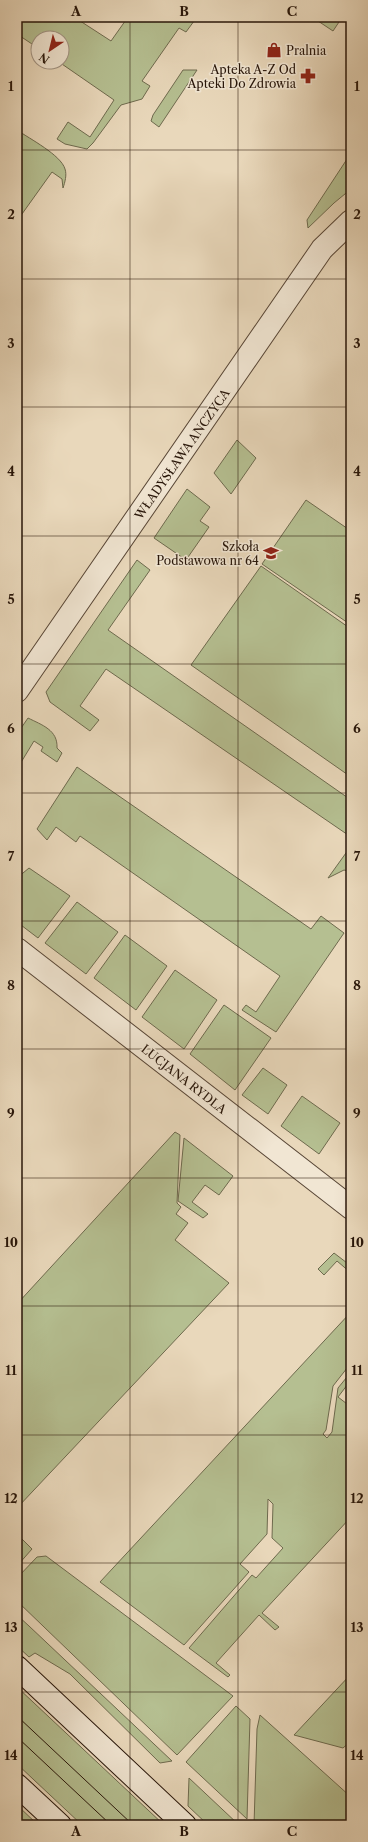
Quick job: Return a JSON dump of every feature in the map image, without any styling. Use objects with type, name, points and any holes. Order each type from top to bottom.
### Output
[{"type":"street","name":"WŁADYSŁAWA ANCZYCA","points":[[17,691],[322,249],[351,221]]},
{"type":"street","name":"LUCJANA RYDLA","points":[[17,949],[351,1208]]},
{"type":"street","points":[[17,1667],[185,1825]]},
{"type":"street","points":[[17,1785],[60,1825]]},
{"type":"green space","points":[[17,17],[74,17],[111,41],[128,17],[197,17],[186,32],[179,28],[142,81],[150,86],[142,99],[121,105],[87,149],[65,144],[57,139],[68,122],[90,137],[114,100],[70,70],[70,30],[30,30],[30,43],[17,34]]},
{"type":"green space","points":[[312,17],[332,17],[339,22],[333,31]]},
{"type":"green space","points":[[183,70],[197,70],[159,127],[151,121],[153,115]]},
{"type":"green space","points":[[17,130],[58,158],[65,169],[66,174],[63,188],[62,179],[52,172],[17,221]]},
{"type":"green space","points":[[351,153],[351,189],[308,228],[307,220]]},
{"type":"green space","points":[[237,440],[256,458],[231,494],[214,473]]},
{"type":"green space","points":[[187,489],[210,507],[200,521],[209,527],[186,560],[154,538]]},
{"type":"green space","points":[[306,500],[351,531],[351,625],[262,564]]},
{"type":"green space","points":[[137,560],[150,570],[108,630],[351,800],[351,837],[106,669],[80,706],[99,720],[90,731],[50,702],[46,692]]},
{"type":"green space","points":[[261,566],[351,629],[351,777],[191,665]]},
{"type":"green space","points":[[28,718],[39,723],[52,732],[57,742],[57,748],[62,753],[57,762],[41,751],[43,747],[34,741],[17,769],[17,734]]},
{"type":"green space","points":[[77,767],[311,929],[321,916],[344,933],[276,1032],[242,1010],[246,1005],[256,1012],[280,976],[80,836],[76,842],[56,827],[47,840],[37,829]]},
{"type":"green space","points":[[351,846],[351,872],[344,870],[328,878]]},
{"type":"green space","points":[[29,868],[70,896],[38,938],[17,922],[17,878]]},
{"type":"green space","points":[[77,902],[118,932],[86,974],[45,943]]},
{"type":"green space","points":[[125,935],[167,966],[136,1010],[94,978]]},
{"type":"green space","points":[[175,970],[217,1000],[184,1049],[142,1017]]},
{"type":"green space","points":[[224,1005],[271,1038],[235,1090],[190,1054]]},
{"type":"green space","points":[[263,1068],[287,1085],[268,1114],[242,1095]]},
{"type":"green space","points":[[302,1096],[340,1123],[319,1154],[281,1126]]},
{"type":"green space","points":[[175,1132],[180,1135],[177,1203],[181,1207],[176,1214],[188,1223],[175,1240],[229,1283],[17,1508],[17,1304]]},
{"type":"green space","points":[[184,1138],[233,1176],[219,1195],[205,1185],[192,1202],[208,1214],[203,1218],[178,1201]]},
{"type":"green space","points":[[334,1253],[351,1266],[351,1273],[337,1261],[324,1275],[318,1269]]},
{"type":"green space","points":[[351,1312],[351,1363],[333,1386],[326,1430],[323,1434],[327,1438],[332,1432],[338,1388],[351,1372],[351,1380],[338,1397],[351,1407],[351,1517],[262,1613],[279,1627],[275,1630],[259,1615],[216,1663],[230,1675],[228,1677],[189,1648],[252,1575],[256,1578],[283,1548],[272,1538],[273,1504],[268,1499],[267,1534],[240,1564],[249,1572],[184,1645],[100,1582]]},
{"type":"green space","points":[[17,1534],[32,1549],[17,1566]]},
{"type":"green space","points":[[46,1556],[233,1696],[177,1755],[17,1601],[17,1578],[37,1557]]},
{"type":"green space","points":[[17,1615],[172,1761],[160,1763],[70,1674],[35,1653],[29,1657],[17,1646]]},
{"type":"green space","points":[[351,1674],[351,1741],[343,1748],[294,1735]]},
{"type":"green space","points":[[17,1687],[164,1825],[82,1825],[17,1764]]},
{"type":"green space","points":[[236,1706],[250,1719],[247,1819],[186,1762]]},
{"type":"green space","points":[[260,1715],[351,1797],[351,1825],[254,1825],[257,1729]]},
{"type":"green space","points":[[189,1778],[239,1825],[208,1825],[188,1806]]},
{"type":"green space","points":[[17,1805],[38,1825],[19,1825],[17,1823]]},
{"type":"tram line","points":[[17,1716],[133,1825]]},
{"type":"tram line","points":[[17,1737],[111,1825]]},
{"type":"place","name":"Pralnia","points":[[274,50]]},
{"type":"place","name":"Apteka A-Z Od Apteki Do Zdrowia","points":[[308,76]]},
{"type":"place","name":"Szkoła Podstawowa nr 64","points":[[271,553]]}]
